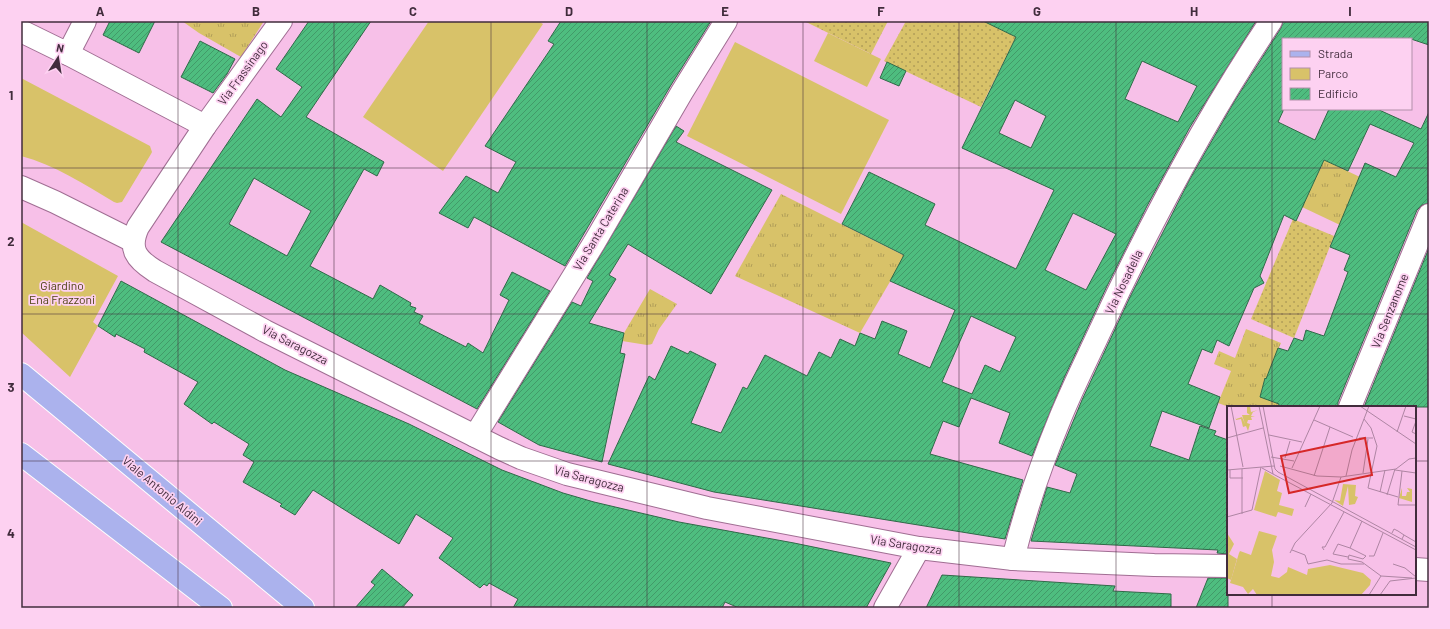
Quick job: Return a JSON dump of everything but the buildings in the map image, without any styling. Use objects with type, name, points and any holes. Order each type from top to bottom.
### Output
[{"type":"main road","name":"Viale Antonio Aldini","points":[[21,374],[303,608]]},
{"type":"main road","points":[[21,454],[221,608]]},
{"type":"street","points":[[68,54],[85,21]]},
{"type":"street","name":"Via Frassinago","points":[[133,241],[138,227],[205,126],[281,21]]},
{"type":"street","name":"Via Santa Caterina","points":[[475,436],[590,249],[682,92],[726,21]]},
{"type":"street","name":"Via Nosadella","points":[[1013,559],[1036,481],[1061,415],[1120,286],[1191,152],[1244,61],[1271,21]]},
{"type":"street","points":[[21,31],[205,126]]},
{"type":"street","points":[[21,187],[55,202],[133,241]]},
{"type":"street","name":"Via Senzanome","points":[[1350,406],[1429,215]]},
{"type":"street","name":"Via Saragozza","points":[[133,241],[133,247],[136,255],[144,264],[154,271],[266,331],[475,436],[521,458],[567,474],[745,516],[919,548],[1013,559],[1154,565],[1227,566]]},
{"type":"street","points":[[885,608],[919,548]]},
{"type":"street","points":[[1416,569],[1429,570]]},
{"type":"green space","points":[[182,21],[264,21],[241,57],[199,33]]},
{"type":"green space","points":[[429,21],[538,21],[543,24],[443,171],[363,117]]},
{"type":"green space","points":[[804,21],[888,21],[871,54]]},
{"type":"green space","points":[[906,21],[995,21],[993,26],[1016,37],[981,107],[884,61]]},
{"type":"green space","points":[[828,33],[881,59],[867,87],[814,61]]},
{"type":"green space","points":[[735,42],[889,120],[841,214],[687,136]]},
{"type":"green space","points":[[21,78],[150,146],[152,152],[151,154],[122,202],[114,202],[46,164],[21,156]]},
{"type":"green space","points":[[1324,160],[1360,177],[1340,225],[1302,207]]},
{"type":"green space","points":[[781,194],[905,256],[860,333],[735,276]]},
{"type":"green space","points":[[1293,219],[1334,236],[1294,338],[1251,319]]},
{"type":"green space","name":"Giardino Ena Frazzoni","points":[[21,222],[118,276],[93,322],[98,326],[70,377],[21,332]]},
{"type":"green space","points":[[650,289],[677,304],[659,329],[652,344],[647,345],[622,341],[624,333]]},
{"type":"green space","points":[[1246,329],[1281,343],[1275,356],[1273,382],[1265,378],[1260,397],[1282,396],[1278,406],[1227,406],[1218,403],[1231,371],[1214,364],[1219,351],[1235,358]]}]
